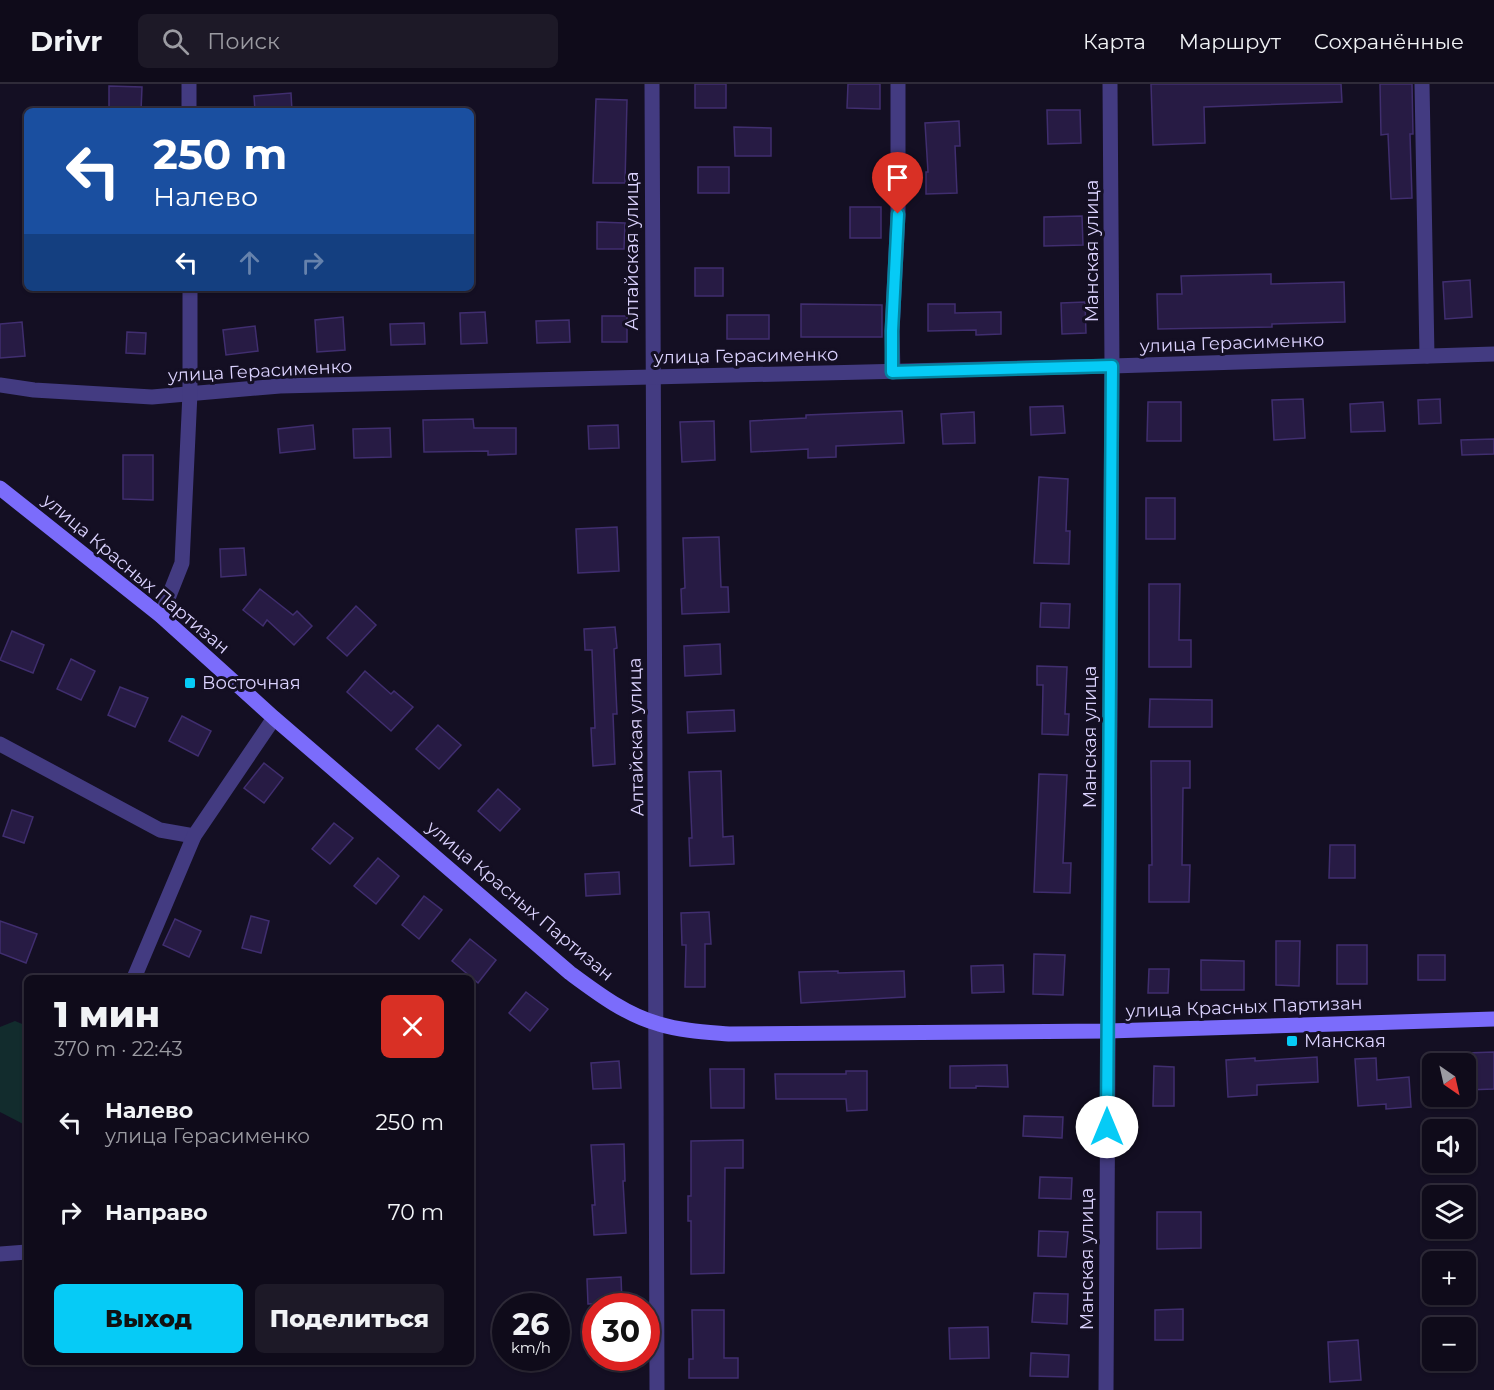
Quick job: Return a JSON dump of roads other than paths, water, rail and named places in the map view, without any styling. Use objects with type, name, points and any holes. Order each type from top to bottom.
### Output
[{"type":"main road","name":"улица Красных Партизан","points":[[0,488],[161,616],[274,718],[570,973],[602,996],[658,1024],[691,1031],[729,1034],[1108,1031],[1494,1019]]},
{"type":"street","points":[[189,84],[189,108]]},
{"type":"street","name":"Алтайская улица","points":[[652,84],[652,378],[658,1024],[657,1390]]},
{"type":"street","points":[[892,372],[898,214],[898,84]]},
{"type":"street","name":"Манская улица","points":[[1106,1390],[1112,366],[1110,84]]},
{"type":"street","points":[[1422,84],[1427,356]]},
{"type":"street","points":[[161,616],[182,563],[190,393],[190,291]]},
{"type":"street","name":"улица Герасименко","points":[[0,385],[34,390],[152,397],[280,386],[892,372],[1494,354]]},
{"type":"street","points":[[135,975],[194,836],[274,718]]},
{"type":"street","points":[[0,744],[160,830],[194,836]]},
{"type":"street","points":[[0,1254],[24,1252]]},
{"type":"place","name":"Восточная","points":[[190,683]]},
{"type":"place","name":"Манская","points":[[1292,1041]]}]
